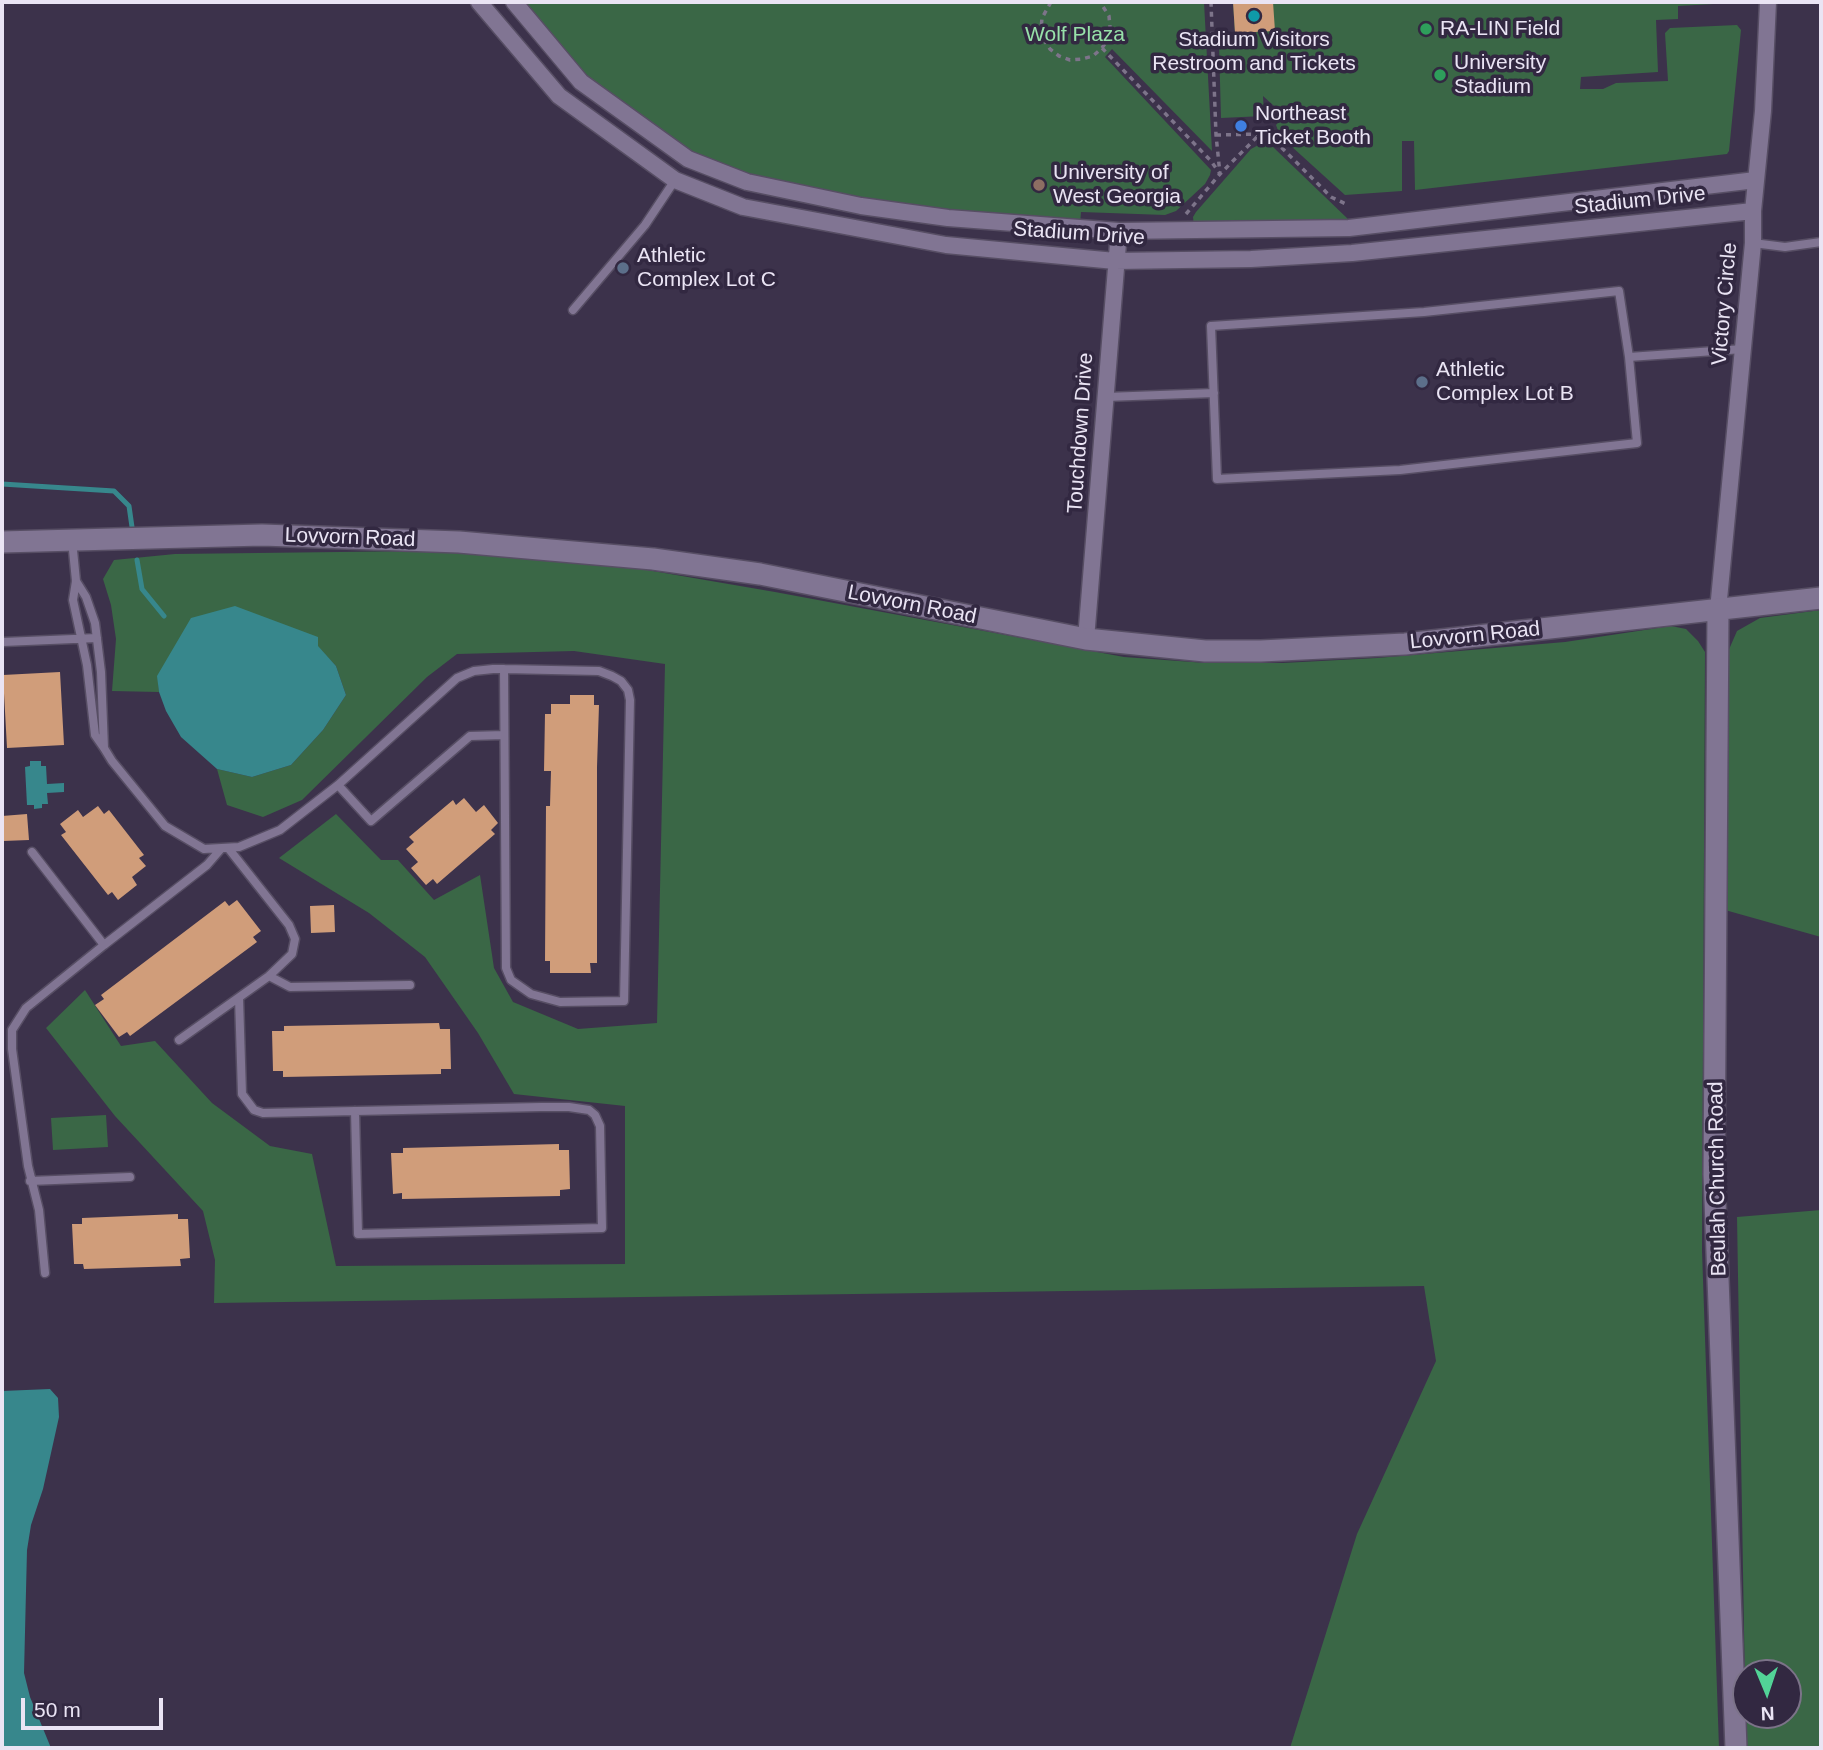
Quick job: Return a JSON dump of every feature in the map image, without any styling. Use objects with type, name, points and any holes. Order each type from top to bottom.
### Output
[{"type":"street","name":"Stadium Drive","points":[[480,2],[559,96],[675,180],[743,207],[946,245],[1115,261],[1251,258],[1352,253],[1752,211]]},
{"type":"street","name":"Stadium Drive","points":[[514,2],[581,82],[688,159],[747,182],[861,206],[948,218],[1119,231],[1349,228],[1756,180]]},
{"type":"street","name":"Victory Circle","points":[[1718,610],[1753,243],[1752,211],[1764,99],[1768,2]]},
{"type":"street","name":"Touchdown Drive","points":[[1086,639],[1119,231]]},
{"type":"street","name":"Lovvorn Road","points":[[2,542],[288,536],[458,542],[653,559],[760,574],[1086,639],[1205,651],[1328,649],[1405,644],[1821,598]]},
{"type":"street","name":"Beulah Church Road","points":[[1718,610],[1714,1174],[1736,1748]]},
{"type":"lane","points":[[573,310],[645,225],[675,180]]},
{"type":"lane","points":[[1753,243],[1785,247],[1821,242]]},
{"type":"lane","points":[[1619,291],[1629,357],[1637,443],[1400,470],[1217,479],[1211,326],[1424,312],[1619,291]]},
{"type":"lane","points":[[1629,357],[1743,349]]},
{"type":"lane","points":[[1106,397],[1214,393]]},
{"type":"lane","points":[[72,539],[76,581],[73,600],[87,665],[95,735],[112,761],[165,826],[204,849],[225,849],[247,844],[279,830],[338,785],[457,678],[474,671],[504,669],[599,671],[621,681],[628,690],[630,700],[624,1001],[560,1002],[531,994],[511,980],[506,968],[504,669]]},
{"type":"lane","points":[[76,581],[86,597],[95,623],[101,672],[104,748]]},
{"type":"lane","points":[[3,642],[96,638]]},
{"type":"lane","points":[[338,785],[371,821],[470,736],[503,735]]},
{"type":"lane","points":[[45,1273],[39,1210],[30,1181],[12,1049],[12,1030],[26,1009],[225,849]]},
{"type":"lane","points":[[179,1040],[269,976],[292,954],[295,939],[289,925],[225,849]]},
{"type":"lane","points":[[32,852],[104,945]]},
{"type":"lane","points":[[269,976],[290,987],[410,985]]},
{"type":"lane","points":[[239,998],[242,1094],[254,1110],[263,1113],[355,1111],[569,1107],[589,1110],[595,1115],[600,1126],[602,1228],[358,1234],[355,1111]]},
{"type":"lane","points":[[30,1181],[130,1177]]},
{"type":"path","points":[[1051,2],[1042,18],[1044,40],[1050,50],[1070,60],[1093,55],[1108,39],[1109,16],[1100,2]]},
{"type":"path","points":[[1212,2],[1216,135],[1220,174]]},
{"type":"path","points":[[1102,48],[1211,160],[1220,174]]},
{"type":"path","points":[[1216,135],[1260,134],[1272,138],[1331,197],[1346,204]]},
{"type":"path","points":[[1181,219],[1260,134]]},
{"type":"green space","name":"Wolf Plaza","points":[[516,2],[1204,2],[1212,151],[1112,49],[1105,57],[1211,170],[1210,175],[1205,184],[1176,211],[1165,215],[1081,212],[1080,224],[913,209],[775,185],[687,150],[582,76]]},
{"type":"green space","points":[[1233,2],[1714,2],[1678,6],[1678,19],[1656,20],[1658,72],[1581,77],[1580,89],[1603,89],[1616,83],[1668,81],[1665,33],[1670,28],[1737,25],[1741,30],[1729,151],[1727,154],[1415,190],[1414,141],[1402,141],[1402,191],[1345,195],[1280,136],[1276,125],[1284,115],[1263,96],[1264,116],[1221,118],[1219,45],[1225,40],[1257,38],[1256,32],[1235,33]]},
{"type":"green space","points":[[1262,143],[1273,147],[1348,219],[1194,227],[1193,217],[1196,212],[1251,149]]},
{"type":"green space","points":[[421,551],[589,560],[1124,657],[1206,663],[1283,663],[1377,658],[1565,642],[1671,626],[1686,629],[1705,652],[1702,1250],[1719,1748],[1290,1748],[1357,1534],[1436,1361],[1424,1286],[214,1303],[215,1260],[203,1211],[115,1116],[46,1028],[85,990],[121,1046],[155,1041],[212,1103],[270,1146],[312,1154],[336,1266],[625,1264],[625,1106],[514,1094],[478,1033],[425,957],[369,913],[279,858],[336,814],[381,860],[398,860],[434,900],[480,875],[494,968],[513,1002],[578,1029],[657,1023],[665,664],[574,651],[457,654],[427,677],[302,800],[263,817],[227,805],[217,769],[252,777],[291,765],[323,730],[346,695],[336,666],[317,646],[158,675],[159,692],[112,691],[116,639],[111,605],[103,579],[114,560],[175,554]]},
{"type":"green space","points":[[1821,610],[1821,937],[1725,910],[1727,654],[1737,631],[1760,618]]},
{"type":"green space","points":[[106,1115],[108,1147],[53,1150],[51,1118]]},
{"type":"green space","points":[[1821,1210],[1821,1748],[1746,1748],[1746,1729],[1802,1729],[1802,1659],[1744,1659],[1737,1217]]},
{"type":"shaded area","points":[[235,606],[318,637],[318,646],[336,666],[346,695],[323,730],[291,765],[252,777],[217,769],[181,737],[166,711],[157,676],[191,618]]},
{"type":"shaded area","points":[[30,761],[41,761],[41,766],[46,766],[47,784],[64,783],[64,792],[47,793],[48,804],[42,804],[42,808],[34,809],[34,805],[27,805],[25,767],[30,766]]},
{"type":"shaded area","points":[[50,1389],[58,1398],[59,1417],[27,1550],[24,1673],[30,1697],[51,1748],[2,1748],[2,1391]]},
{"type":"building","name":"Stadium Visitors Restroom and Tickets","points":[[1233,2],[1273,2],[1275,31],[1235,33]]},
{"type":"building","points":[[60,672],[64,745],[7,748],[3,675]]},
{"type":"building","points":[[570,695],[594,695],[594,705],[599,705],[597,963],[590,963],[591,973],[550,973],[550,961],[545,961],[546,806],[550,806],[551,771],[544,771],[545,714],[551,714],[551,704],[570,704]]},
{"type":"building","points":[[464,798],[476,812],[484,805],[498,823],[491,830],[495,834],[437,884],[433,879],[426,885],[411,868],[418,862],[406,849],[414,842],[409,837],[453,800],[456,805]]},
{"type":"building","points":[[98,806],[104,814],[109,810],[144,855],[139,858],[146,866],[132,877],[137,885],[118,900],[112,892],[108,895],[61,835],[66,832],[60,824],[78,810],[83,817]]},
{"type":"building","points":[[27,814],[29,840],[3,841],[2,816]]},
{"type":"building","points":[[237,900],[261,931],[253,937],[257,942],[130,1036],[127,1032],[119,1037],[95,1005],[104,999],[101,995],[225,901],[229,906]]},
{"type":"building","points":[[334,905],[335,932],[311,933],[310,906]]},
{"type":"building","points":[[439,1023],[440,1029],[450,1029],[451,1069],[441,1069],[441,1074],[283,1077],[283,1071],[273,1071],[272,1031],[284,1031],[284,1026]]},
{"type":"building","points":[[559,1144],[559,1150],[569,1150],[570,1189],[560,1190],[560,1196],[402,1199],[402,1193],[393,1194],[391,1153],[403,1153],[403,1148]]},
{"type":"building","points":[[178,1214],[178,1219],[188,1219],[190,1258],[180,1259],[181,1266],[84,1269],[83,1264],[74,1264],[72,1224],[82,1224],[82,1218]]},
{"type":"waterway","points":[[2,484],[114,491],[129,506],[132,527]]},
{"type":"waterway","points":[[137,560],[142,589],[164,616]]},
{"type":"place","name":"Stadium Visitors Restroom and Tickets","points":[[1254,16]]},
{"type":"place","name":"RA-LIN Field","points":[[1426,29]]},
{"type":"place","name":"University Stadium","points":[[1440,75]]},
{"type":"place","name":"Northeast Ticket Booth","points":[[1241,126]]},
{"type":"place","name":"University of West Georgia","points":[[1039,185]]},
{"type":"place","name":"Athletic Complex Lot C","points":[[623,268]]},
{"type":"place","name":"Athletic Complex Lot B","points":[[1422,382]]}]
